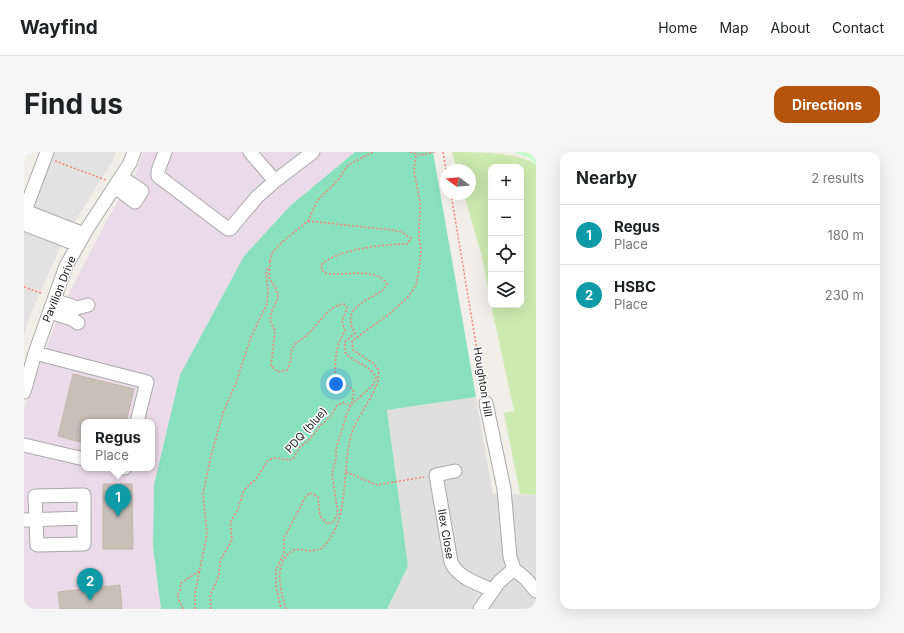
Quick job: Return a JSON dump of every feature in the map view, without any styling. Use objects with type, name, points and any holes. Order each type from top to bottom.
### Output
[{"type":"street","name":"Pavilion Drive","points":[[24,392],[35,352],[66,266],[114,181],[130,164],[134,152]]},
{"type":"street","points":[[165,152],[158,171],[158,176],[228,229],[230,229],[257,197],[313,152]]},
{"type":"street","points":[[250,152],[276,181]]},
{"type":"street","points":[[24,216],[47,155]]},
{"type":"street","points":[[24,216],[84,234]]},
{"type":"street","points":[[24,216],[78,245]]},
{"type":"street","points":[[52,306],[77,308],[88,305]]},
{"type":"street","points":[[52,306],[78,324]]},
{"type":"street","points":[[35,352],[147,382],[138,419]]},
{"type":"street","name":"Houghton Hill","points":[[486,403],[504,489],[510,556],[514,569]]},
{"type":"street","points":[[24,445],[81,458]]},
{"type":"street","points":[[436,474],[455,471]]},
{"type":"street","name":"Ilex Close","points":[[436,474],[453,566],[462,576],[492,590]]},
{"type":"street","points":[[84,495],[84,544],[37,545],[30,520],[35,496],[84,495]]},
{"type":"street","points":[[30,520],[84,518]]},
{"type":"street","points":[[480,609],[492,590],[514,569],[526,579],[536,591]]},
{"type":"path","points":[[195,609],[199,571],[207,534],[203,494],[215,437],[224,410],[236,383],[251,337],[267,304],[268,291],[266,273],[272,254],[281,243],[308,221],[317,201],[338,180],[348,165],[373,152]]},
{"type":"path","points":[[410,152],[416,155],[435,152]]},
{"type":"path","points":[[443,152],[445,164]]},
{"type":"path","points":[[47,155],[114,181]]},
{"type":"path","points":[[286,609],[279,575],[282,563],[286,556],[296,549],[316,551],[324,546],[341,516],[351,434],[360,413],[378,383],[379,376],[376,365],[352,350],[352,341],[388,315],[409,296],[416,284],[419,274],[421,248],[419,237],[420,203],[414,170],[416,155]]},
{"type":"path","name":"Houghton Hill","points":[[452,200],[486,403]]},
{"type":"path","points":[[308,221],[392,230],[402,232],[411,238],[407,244],[358,250],[333,258],[321,265],[322,270],[328,274],[367,274],[384,280],[387,284],[383,290],[362,301],[350,319],[350,326],[355,333],[345,342],[345,352],[350,358],[373,372],[376,378],[372,386],[351,405]]},
{"type":"path","points":[[270,261],[269,277],[277,291],[278,298],[271,313],[270,321],[275,331],[271,366],[278,372],[287,370],[291,364],[292,350],[296,343],[308,335],[317,323],[335,306],[344,304],[347,308],[342,321],[345,331],[339,342],[335,371],[338,381],[354,390],[351,405],[336,449],[336,459],[332,474],[338,514],[333,522],[327,524],[320,516],[318,497],[310,493],[306,496],[299,511],[286,531],[282,544],[284,553],[276,570],[276,586],[281,609]]},
{"type":"path","points":[[24,286],[42,293]]},
{"type":"path","name":"PDQ (blue)","points":[[211,609],[210,596],[219,575],[220,561],[232,540],[230,523],[238,509],[244,490],[256,479],[268,460],[275,458],[289,460],[293,459],[300,446],[310,439],[320,426],[331,416],[337,405],[343,403],[351,405]]},
{"type":"path","points":[[346,472],[377,485],[436,474]]},
{"type":"path","points":[[183,609],[177,595],[180,591],[180,583],[199,571]]},
{"type":"shaded area","points":[[37,152],[116,152],[113,160],[74,223],[32,208],[41,153]]},
{"type":"shaded area","points":[[143,152],[355,152],[290,206],[153,547],[161,609],[24,609],[24,408],[60,311],[109,216],[136,173]]},
{"type":"shaded area","points":[[24,232],[61,246],[31,313],[24,335]]},
{"type":"shaded area","points":[[476,397],[493,494],[536,495],[536,609],[387,609],[408,566],[387,410]]},
{"type":"green space","points":[[355,152],[433,152],[440,200],[441,200],[476,397],[387,410],[408,566],[387,609],[161,609],[153,547],[154,485],[180,375],[244,256],[290,206]]},
{"type":"green space","points":[[452,152],[509,155],[520,157],[536,165],[536,495],[520,494],[504,413],[514,411],[492,308],[524,308],[524,164],[488,164],[488,288],[482,257],[466,200],[476,200],[476,164],[455,164]]},
{"type":"green space","points":[[513,152],[536,152],[536,165],[530,158]]},
{"type":"building","points":[[73,374],[134,389],[127,419],[81,419],[81,442],[58,436]]},
{"type":"building","points":[[103,484],[132,484],[133,549],[103,549]]},
{"type":"building","points":[[120,585],[122,609],[60,609],[58,592]]},
{"type":"place","name":"Regus","points":[[118,517]]},
{"type":"place","name":"HSBC","points":[[90,601]]}]
